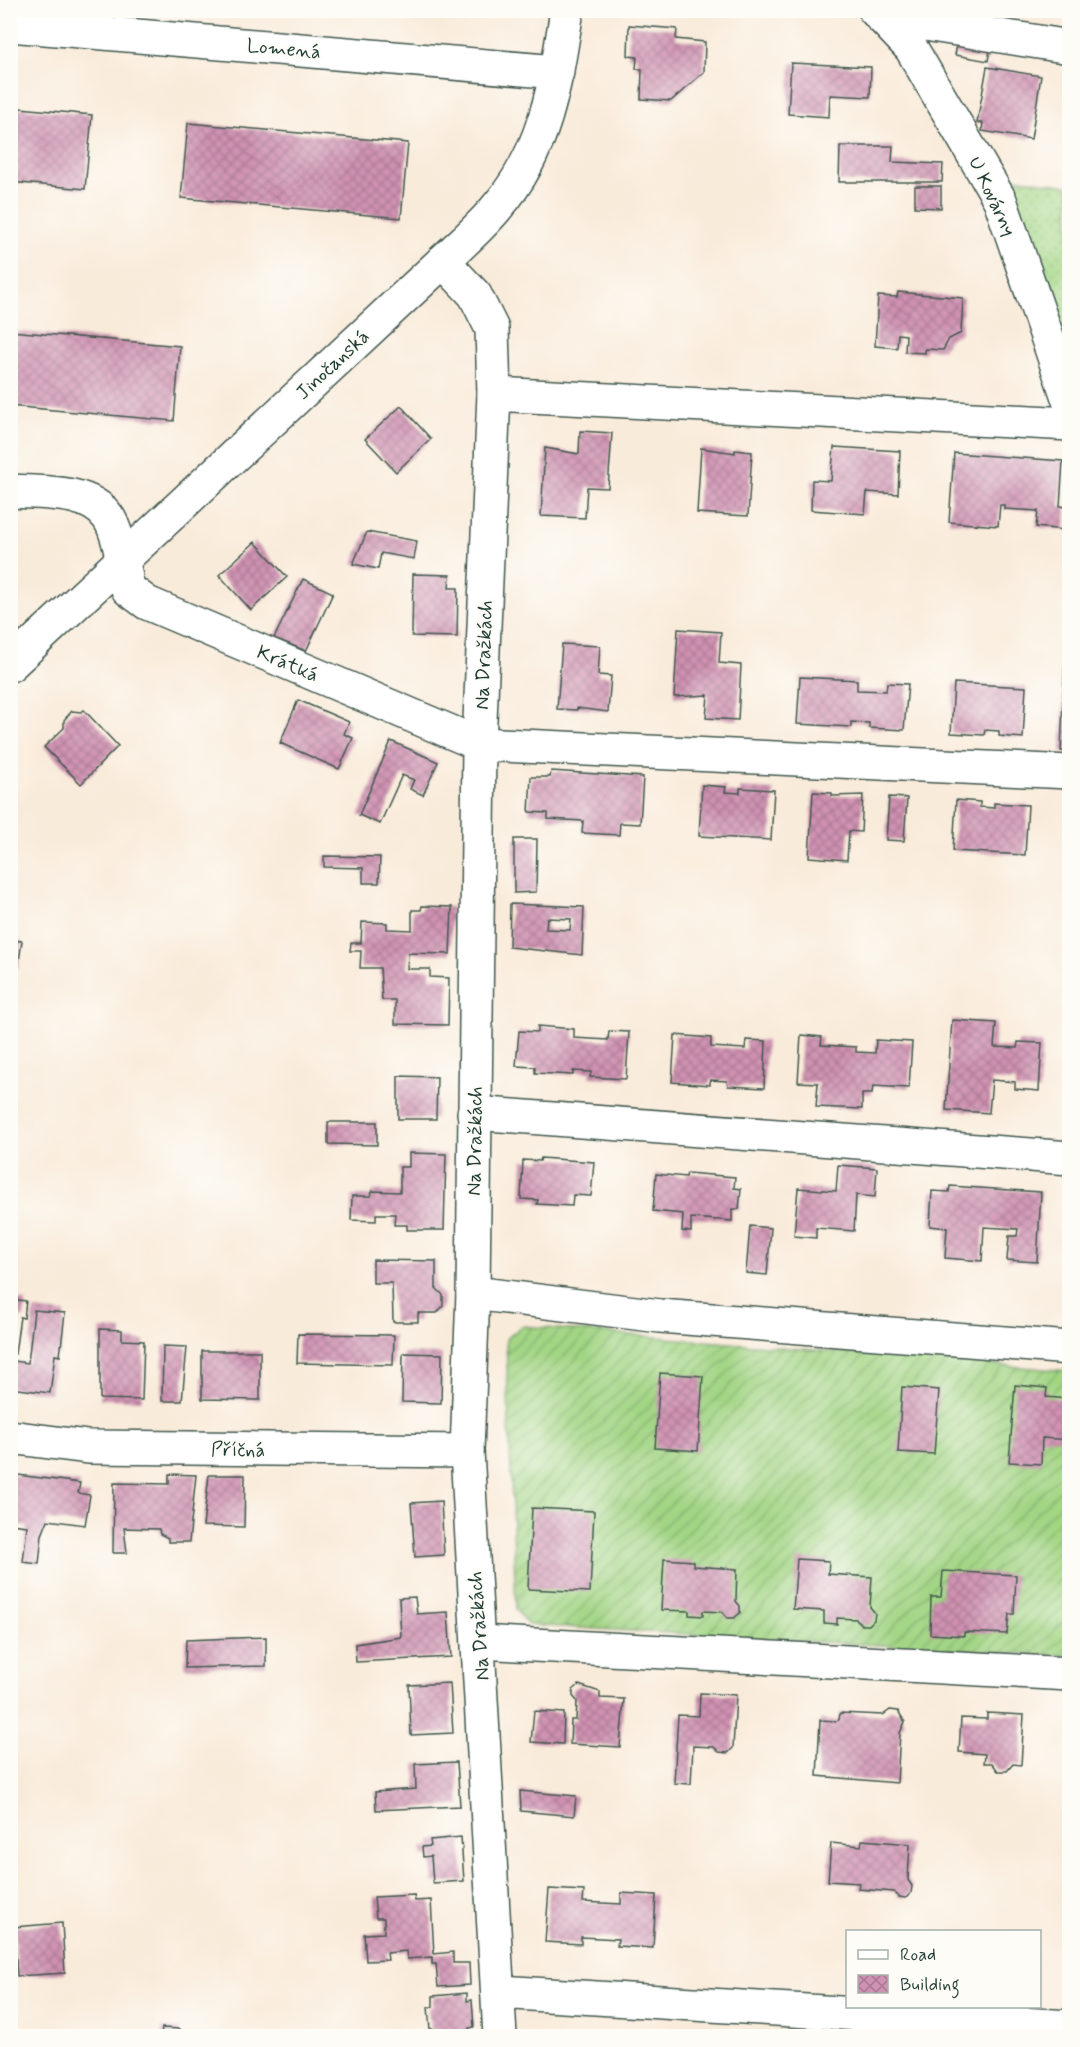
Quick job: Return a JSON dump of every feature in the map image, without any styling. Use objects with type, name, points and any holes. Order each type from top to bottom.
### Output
[{"type":"street","name":"Jinočanská","points":[[10,664],[443,261],[499,206],[519,179],[543,133],[557,72],[567,10]]},
{"type":"street","points":[[878,14],[1070,47]]},
{"type":"street","name":"U Kovárny","points":[[878,14],[911,48],[1000,200],[1070,403]]},
{"type":"street","name":"Lomená","points":[[10,25],[557,72]]},
{"type":"street","name":"Na Dražkách","points":[[443,261],[475,295],[492,329],[494,394],[479,744],[473,1293],[467,1451],[500,2037]]},
{"type":"street","points":[[494,394],[1070,424]]},
{"type":"street","points":[[10,491],[78,497],[95,506],[108,517],[123,560]]},
{"type":"street","name":"Krátká","points":[[123,560],[128,589],[147,603],[479,744]]},
{"type":"street","points":[[479,744],[1070,772]]},
{"type":"street","points":[[474,1113],[1070,1158]]},
{"type":"street","points":[[473,1293],[660,1316],[1070,1348]]},
{"type":"street","name":"Příčná","points":[[10,1437],[88,1447],[467,1451]]},
{"type":"street","points":[[479,1642],[1070,1674]]},
{"type":"street","points":[[499,1992],[1070,2027]]},
{"type":"green space","points":[[1008,177],[1069,186],[1069,358]]},
{"type":"green space","points":[[522,1326],[1069,1371],[1069,1656],[528,1625],[516,1610],[506,1339]]},
{"type":"building","points":[[1042,10],[1066,10],[1064,16]]},
{"type":"building","points":[[629,25],[677,29],[676,39],[705,42],[704,72],[671,101],[641,99],[642,69],[636,69],[637,57],[628,56]]},
{"type":"building","points":[[958,39],[991,45],[988,61],[955,55]]},
{"type":"building","points":[[791,63],[871,67],[870,97],[830,95],[829,117],[788,114]]},
{"type":"building","points":[[987,67],[1041,76],[1031,139],[982,131],[983,123],[977,123]]},
{"type":"building","points":[[10,107],[92,115],[85,189],[10,182]]},
{"type":"building","points":[[188,123],[408,143],[401,218],[181,198]]},
{"type":"building","points":[[840,146],[893,146],[892,162],[943,164],[942,182],[839,182]]},
{"type":"building","points":[[915,186],[941,186],[941,208],[915,207]]},
{"type":"building","points":[[898,292],[963,298],[961,333],[949,339],[943,350],[925,349],[925,353],[905,352],[906,335],[898,334],[897,348],[875,346],[878,296],[897,297]]},
{"type":"building","points":[[10,331],[180,346],[174,421],[10,406]]},
{"type":"building","points":[[401,406],[431,439],[396,472],[365,439]]},
{"type":"building","points":[[580,431],[612,433],[608,488],[587,487],[585,518],[541,516],[545,448],[579,454]]},
{"type":"building","points":[[834,447],[900,451],[898,494],[867,492],[865,514],[811,510],[812,480],[831,481]]},
{"type":"building","points":[[701,448],[735,453],[735,450],[752,452],[748,516],[697,513]]},
{"type":"building","points":[[954,453],[1063,461],[1060,506],[1066,507],[1065,530],[1036,527],[1038,511],[1004,509],[1004,505],[1000,505],[998,526],[949,522]]},
{"type":"building","points":[[367,532],[417,541],[414,559],[381,553],[378,569],[353,564]]},
{"type":"building","points":[[255,542],[287,577],[251,610],[219,575]]},
{"type":"building","points":[[413,574],[450,575],[449,588],[458,588],[457,637],[412,636]]},
{"type":"building","points":[[303,579],[333,593],[306,651],[274,638]]},
{"type":"building","points":[[678,629],[721,632],[719,663],[741,665],[738,720],[706,718],[708,695],[674,697]]},
{"type":"building","points":[[562,644],[600,646],[598,675],[611,676],[608,712],[577,708],[577,710],[557,709]]},
{"type":"building","points":[[1065,656],[1070,656],[1070,752],[1061,751]]},
{"type":"building","points":[[800,677],[857,680],[857,690],[886,691],[887,683],[908,684],[904,730],[869,728],[869,723],[851,722],[851,727],[797,724]]},
{"type":"building","points":[[954,683],[1026,687],[1023,738],[999,736],[999,731],[985,730],[984,735],[951,733]]},
{"type":"building","points":[[298,700],[349,722],[344,734],[353,738],[339,769],[280,743]]},
{"type":"building","points":[[84,710],[118,746],[81,784],[44,747],[64,728],[64,720],[72,711]]},
{"type":"building","points":[[391,741],[438,762],[423,795],[410,789],[414,780],[402,775],[380,824],[359,815]]},
{"type":"building","points":[[551,771],[643,777],[640,824],[620,823],[619,835],[582,833],[583,821],[548,819],[548,813],[529,812],[531,777],[550,777]]},
{"type":"building","points":[[702,785],[726,787],[725,792],[740,793],[740,788],[774,790],[771,840],[699,836]]},
{"type":"building","points":[[813,792],[832,793],[832,796],[863,795],[861,832],[849,831],[847,860],[809,857]]},
{"type":"building","points":[[889,797],[907,798],[904,841],[886,840]]},
{"type":"building","points":[[956,800],[980,802],[980,807],[994,808],[994,803],[1028,805],[1025,855],[953,851]]},
{"type":"building","points":[[514,839],[537,839],[536,892],[514,893]]},
{"type":"building","points":[[324,856],[380,857],[379,883],[363,883],[363,868],[324,867]]},
{"type":"building","points":[[510,904],[584,907],[582,955],[509,947]],"holes":[[[547,918],[571,919],[570,930],[546,929]]]},
{"type":"building","points":[[422,906],[452,907],[450,954],[408,953],[407,969],[430,969],[430,977],[449,978],[448,1025],[395,1024],[395,1000],[382,1000],[380,968],[360,968],[361,951],[350,951],[351,943],[361,943],[362,922],[387,923],[387,929],[412,930],[412,910],[421,910]]},
{"type":"building","points":[[10,940],[22,941],[18,968],[10,967]]},
{"type":"building","points":[[952,1020],[996,1023],[994,1047],[1017,1048],[1018,1042],[1042,1043],[1039,1091],[1015,1089],[1015,1082],[992,1080],[989,1113],[946,1110]]},
{"type":"building","points":[[538,1026],[574,1029],[574,1038],[608,1040],[609,1031],[629,1032],[626,1079],[590,1077],[591,1072],[573,1071],[573,1075],[535,1073],[535,1067],[516,1066],[519,1031],[538,1032]]},
{"type":"building","points":[[675,1035],[711,1038],[711,1047],[745,1049],[746,1040],[766,1041],[764,1088],[728,1086],[727,1081],[710,1080],[710,1085],[672,1082]]},
{"type":"building","points":[[801,1035],[822,1037],[821,1045],[856,1047],[856,1052],[875,1053],[876,1040],[912,1042],[909,1088],[873,1086],[872,1094],[862,1094],[862,1109],[816,1107],[818,1083],[798,1082]]},
{"type":"building","points":[[398,1076],[437,1077],[436,1119],[398,1119]]},
{"type":"building","points":[[328,1122],[377,1122],[377,1145],[328,1144]]},
{"type":"building","points":[[409,1153],[446,1154],[444,1230],[407,1230],[407,1225],[394,1225],[395,1214],[376,1214],[376,1221],[351,1220],[352,1196],[371,1196],[372,1191],[400,1192],[400,1167],[409,1167]]},
{"type":"building","points":[[541,1158],[594,1162],[591,1196],[573,1195],[572,1206],[537,1204],[538,1200],[521,1199],[523,1160],[540,1161]]},
{"type":"building","points":[[838,1165],[877,1168],[875,1197],[856,1195],[854,1231],[816,1228],[816,1238],[794,1236],[798,1188],[836,1191]]},
{"type":"building","points":[[687,1173],[735,1177],[734,1188],[741,1189],[739,1209],[732,1209],[732,1221],[691,1218],[691,1232],[682,1231],[683,1214],[653,1211],[656,1174],[686,1177]]},
{"type":"building","points":[[950,1186],[1041,1192],[1037,1262],[1007,1260],[1009,1236],[1017,1236],[1018,1229],[984,1227],[982,1261],[945,1258],[947,1228],[930,1226],[932,1191],[949,1192]]},
{"type":"building","points":[[750,1226],[771,1228],[767,1275],[746,1273]]},
{"type":"building","points":[[373,1260],[436,1261],[436,1288],[443,1295],[443,1306],[437,1313],[418,1313],[418,1322],[393,1322],[392,1283],[373,1283]]},
{"type":"building","points":[[10,1299],[26,1301],[24,1318],[20,1317],[15,1354],[10,1353]]},
{"type":"building","points":[[34,1310],[65,1313],[60,1356],[55,1355],[50,1393],[10,1388],[14,1361],[28,1363]]},
{"type":"building","points":[[100,1329],[122,1330],[122,1340],[144,1341],[142,1400],[100,1399]]},
{"type":"building","points":[[298,1334],[394,1335],[393,1365],[297,1363]]},
{"type":"building","points":[[163,1346],[187,1347],[182,1401],[162,1401]]},
{"type":"building","points":[[202,1351],[260,1351],[260,1400],[202,1399]]},
{"type":"building","points":[[403,1353],[442,1354],[441,1403],[402,1402]]},
{"type":"building","points":[[660,1373],[703,1376],[698,1451],[655,1448]]},
{"type":"building","points":[[1015,1385],[1047,1388],[1046,1397],[1070,1399],[1070,1440],[1042,1438],[1041,1464],[1009,1462]]},
{"type":"building","points":[[902,1387],[939,1390],[934,1454],[898,1452]]},
{"type":"building","points":[[10,1474],[80,1483],[78,1493],[90,1495],[85,1525],[48,1520],[42,1535],[39,1564],[23,1562],[27,1526],[10,1524]]},
{"type":"building","points":[[169,1474],[196,1475],[189,1542],[168,1542],[168,1538],[160,1534],[159,1529],[124,1528],[127,1553],[113,1553],[114,1483],[169,1484]]},
{"type":"building","points":[[209,1475],[245,1475],[244,1527],[203,1526]]},
{"type":"building","points":[[441,1501],[444,1555],[415,1557],[411,1503]]},
{"type":"building","points":[[532,1508],[594,1511],[590,1592],[528,1589]]},
{"type":"building","points":[[664,1559],[693,1561],[693,1566],[737,1569],[736,1601],[740,1606],[740,1613],[734,1618],[727,1618],[722,1612],[703,1611],[703,1616],[689,1615],[689,1611],[661,1610]]},
{"type":"building","points":[[797,1559],[829,1561],[828,1574],[872,1577],[870,1607],[875,1613],[874,1620],[869,1625],[862,1625],[856,1619],[837,1618],[837,1624],[824,1623],[824,1611],[793,1609]]},
{"type":"building","points":[[943,1571],[1016,1575],[1014,1614],[1009,1614],[1007,1634],[964,1632],[964,1636],[930,1634],[931,1597],[941,1597]]},
{"type":"building","points":[[415,1597],[417,1614],[448,1612],[451,1657],[356,1662],[355,1644],[401,1637],[399,1598]]},
{"type":"building","points":[[266,1637],[266,1666],[185,1668],[186,1640]]},
{"type":"building","points":[[450,1683],[453,1733],[411,1735],[409,1685]]},
{"type":"building","points":[[579,1685],[600,1692],[600,1698],[624,1699],[620,1747],[570,1744],[571,1720],[576,1720],[577,1701],[573,1696],[573,1690]]},
{"type":"building","points":[[700,1693],[736,1695],[733,1748],[728,1753],[719,1752],[714,1747],[693,1746],[691,1784],[674,1783],[678,1715],[699,1716]]},
{"type":"building","points":[[890,1710],[898,1711],[905,1722],[900,1733],[897,1783],[817,1776],[820,1720],[839,1720],[840,1713],[883,1715]]},
{"type":"building","points":[[534,1711],[564,1713],[563,1744],[531,1742]]},
{"type":"building","points":[[987,1713],[1024,1715],[1021,1765],[1013,1764],[1007,1771],[998,1771],[992,1763],[984,1763],[985,1754],[959,1752],[961,1718],[987,1719]]},
{"type":"building","points":[[457,1762],[460,1806],[376,1810],[375,1792],[416,1789],[415,1764]]},
{"type":"building","points":[[520,1791],[576,1796],[574,1816],[521,1811]]},
{"type":"building","points":[[461,1837],[464,1881],[433,1883],[431,1856],[423,1857],[422,1847],[431,1846],[430,1840]]},
{"type":"building","points":[[862,1840],[910,1844],[908,1880],[912,1886],[911,1893],[906,1898],[899,1897],[894,1892],[858,1889],[859,1883],[828,1881],[831,1843],[861,1846]]},
{"type":"building","points":[[549,1889],[584,1891],[583,1902],[621,1904],[621,1893],[656,1895],[653,1948],[617,1946],[618,1939],[581,1937],[581,1944],[545,1942]]},
{"type":"building","points":[[414,1895],[415,1901],[431,1900],[434,1954],[453,1952],[453,1963],[469,1963],[470,1985],[438,1987],[436,1964],[432,1964],[432,1957],[407,1959],[406,1951],[387,1953],[388,1960],[366,1961],[364,1934],[384,1933],[384,1918],[376,1918],[374,1897]]},
{"type":"building","points":[[62,1923],[65,1973],[17,1976],[14,1927]]},
{"type":"building","points":[[467,1993],[467,2001],[472,2000],[474,2027],[469,2028],[470,2036],[435,2036],[434,2029],[430,2029],[428,2007],[433,2007],[433,1996]]},
{"type":"building","points":[[162,2028],[180,2029],[180,2036],[161,2036]]}]
